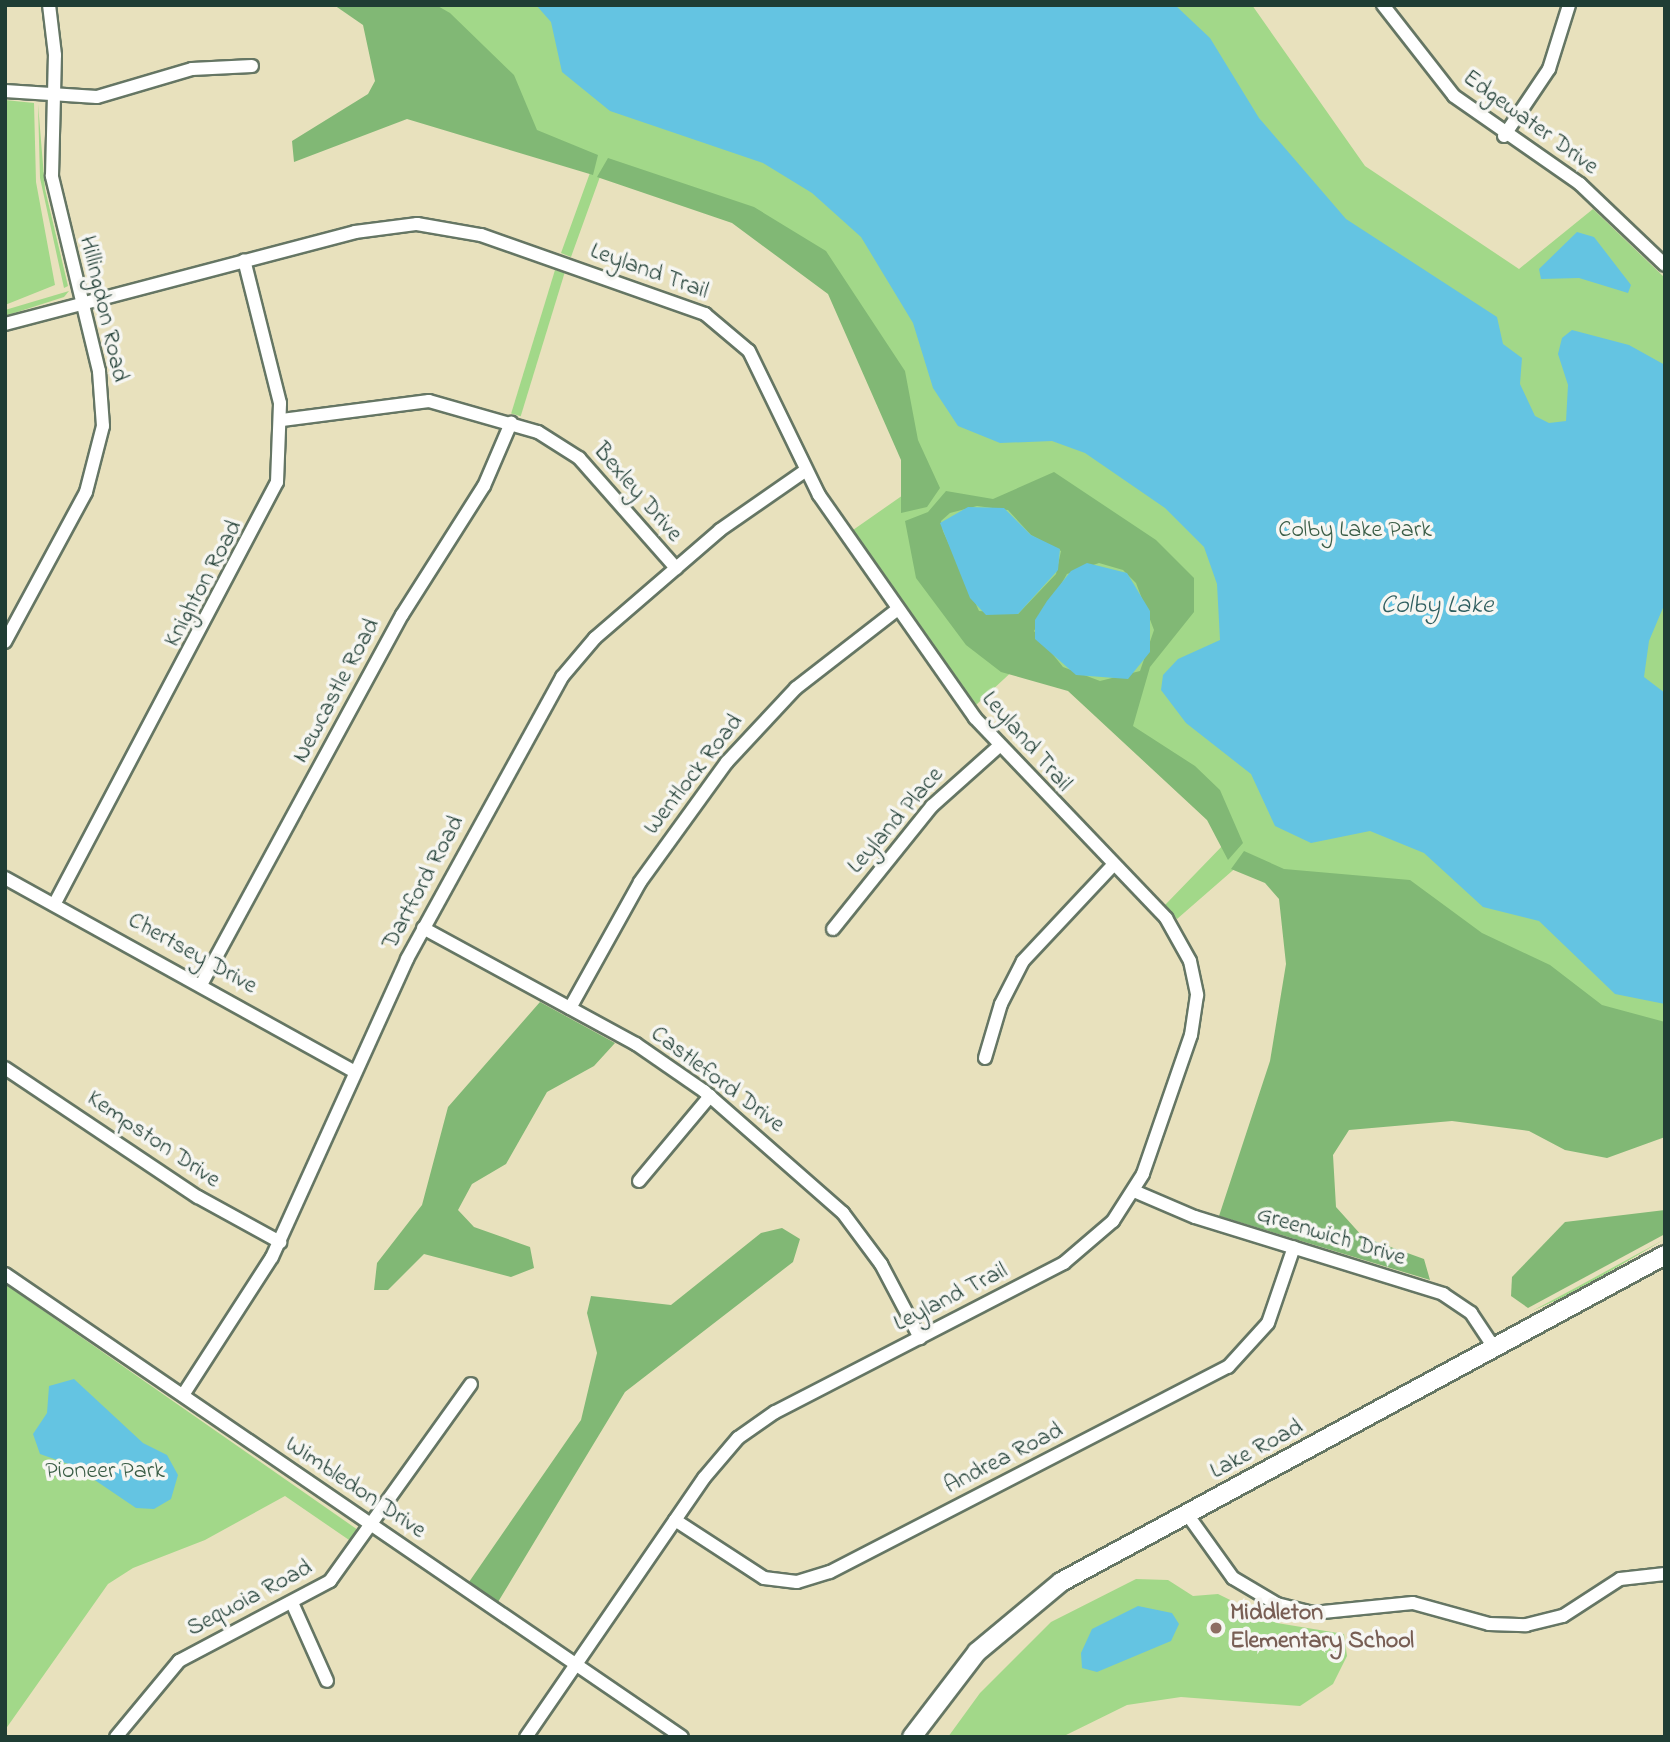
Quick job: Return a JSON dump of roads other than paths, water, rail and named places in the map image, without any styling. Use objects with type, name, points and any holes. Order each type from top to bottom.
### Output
[{"type":"street","name":"Hillingdon Road","points":[[5,642],[82,502],[99,454],[102,387],[54,185],[49,5]]},
{"type":"street","name":"Edgewater Drive","points":[[1383,5],[1431,72],[1504,136],[1580,184],[1665,265]]},
{"type":"street","points":[[1504,136],[1549,69],[1569,5]]},
{"type":"street","points":[[5,91],[103,96],[188,70],[252,66]]},
{"type":"street","name":"Leyland Trail","points":[[5,324],[82,301],[382,226],[440,225],[688,307],[723,325],[749,351],[805,471],[898,609],[998,747],[1171,924],[1190,961],[1196,989],[1191,1035],[1134,1191],[1077,1255],[750,1429],[718,1459],[526,1737]]},
{"type":"street","name":"Knighton Road","points":[[55,903],[269,507],[281,468],[282,420],[244,260]]},
{"type":"street","name":"Bexley Drive","points":[[282,420],[429,401],[511,423],[572,451],[676,568]]},
{"type":"street","name":"Newcastle Road","points":[[202,983],[402,615],[480,493],[511,423]]},
{"type":"street","name":"Dartford Road","points":[[183,1395],[279,1242],[423,929],[562,677],[595,638],[676,568],[805,471]]},
{"type":"street","name":"Wentlock Road","points":[[570,1008],[640,882],[734,754],[815,672],[898,609]]},
{"type":"street","name":"Leyland Place","points":[[833,929],[932,806],[998,747]]},
{"type":"street","points":[[985,1058],[1001,1004],[1023,961],[1113,865]]},
{"type":"street","name":"Chertsey Drive","points":[[5,878],[202,983],[355,1072]]},
{"type":"street","name":"Castleford Drive","points":[[423,929],[658,1057],[710,1096],[849,1219],[881,1264],[920,1338]]},
{"type":"street","name":"Kempston Drive","points":[[5,1068],[198,1197],[279,1242]]},
{"type":"street","points":[[639,1181],[710,1096]]},
{"type":"street","name":"Greenwich Drive","points":[[1134,1191],[1183,1213],[1449,1297],[1474,1317],[1495,1349]]},
{"type":"street","name":"Andrea Road","points":[[675,1520],[761,1577],[793,1582],[824,1575],[1232,1365],[1268,1323],[1294,1247]]},
{"type":"street","name":"Lake Road","points":[[912,1737],[958,1672],[1021,1611],[1077,1572],[1665,1255]]},
{"type":"street","name":"Wimbledon Drive","points":[[5,1274],[682,1737]]},
{"type":"street","name":"Sequoia Road","points":[[116,1737],[179,1661],[216,1637],[293,1605],[330,1581],[373,1526],[471,1384]]},
{"type":"street","points":[[1187,1514],[1233,1578],[1261,1597],[1314,1613],[1405,1602],[1489,1624],[1526,1625],[1563,1616],[1620,1579],[1665,1574]]},
{"type":"street","points":[[293,1605],[327,1681]]},
{"type":"water","name":"Colby Lake","points":[[536,5],[1175,5],[1210,38],[1259,118],[1346,219],[1497,317],[1503,344],[1522,358],[1520,384],[1535,416],[1549,423],[1566,421],[1568,385],[1558,354],[1562,338],[1572,330],[1629,345],[1665,365],[1665,603],[1649,641],[1644,677],[1665,693],[1665,1004],[1615,994],[1539,921],[1483,907],[1424,853],[1370,831],[1311,843],[1275,826],[1251,774],[1186,723],[1161,690],[1163,675],[1178,659],[1220,640],[1217,584],[1204,547],[1165,508],[1085,453],[1052,441],[1000,443],[958,426],[933,388],[913,323],[861,237],[812,193],[763,163],[610,111],[562,72],[551,22]]},
{"type":"water","points":[[1577,232],[1594,237],[1631,285],[1628,293],[1579,278],[1541,279],[1539,269]]},
{"type":"water","points":[[968,507],[1004,508],[1031,535],[1060,549],[1058,570],[1018,614],[986,615],[970,598],[940,523]]},
{"type":"water","points":[[1087,563],[1127,573],[1150,611],[1150,652],[1128,679],[1076,675],[1035,639],[1035,620],[1047,601],[1071,571]]},
{"type":"water","points":[[74,1379],[143,1443],[167,1455],[178,1475],[171,1499],[154,1509],[136,1508],[74,1466],[40,1454],[33,1434],[47,1413],[49,1386]]},
{"type":"water","points":[[1138,1606],[1172,1613],[1179,1624],[1171,1641],[1097,1672],[1082,1668],[1081,1653],[1092,1629]]},
{"type":"place","name":"Middleton Elementary School","points":[[1216,1628]]},
{"type":"park label","name":"Colby Lake Park","points":[[1355,531]]},
{"type":"park label","name":"Pioneer Park","points":[[105,1472]]}]
